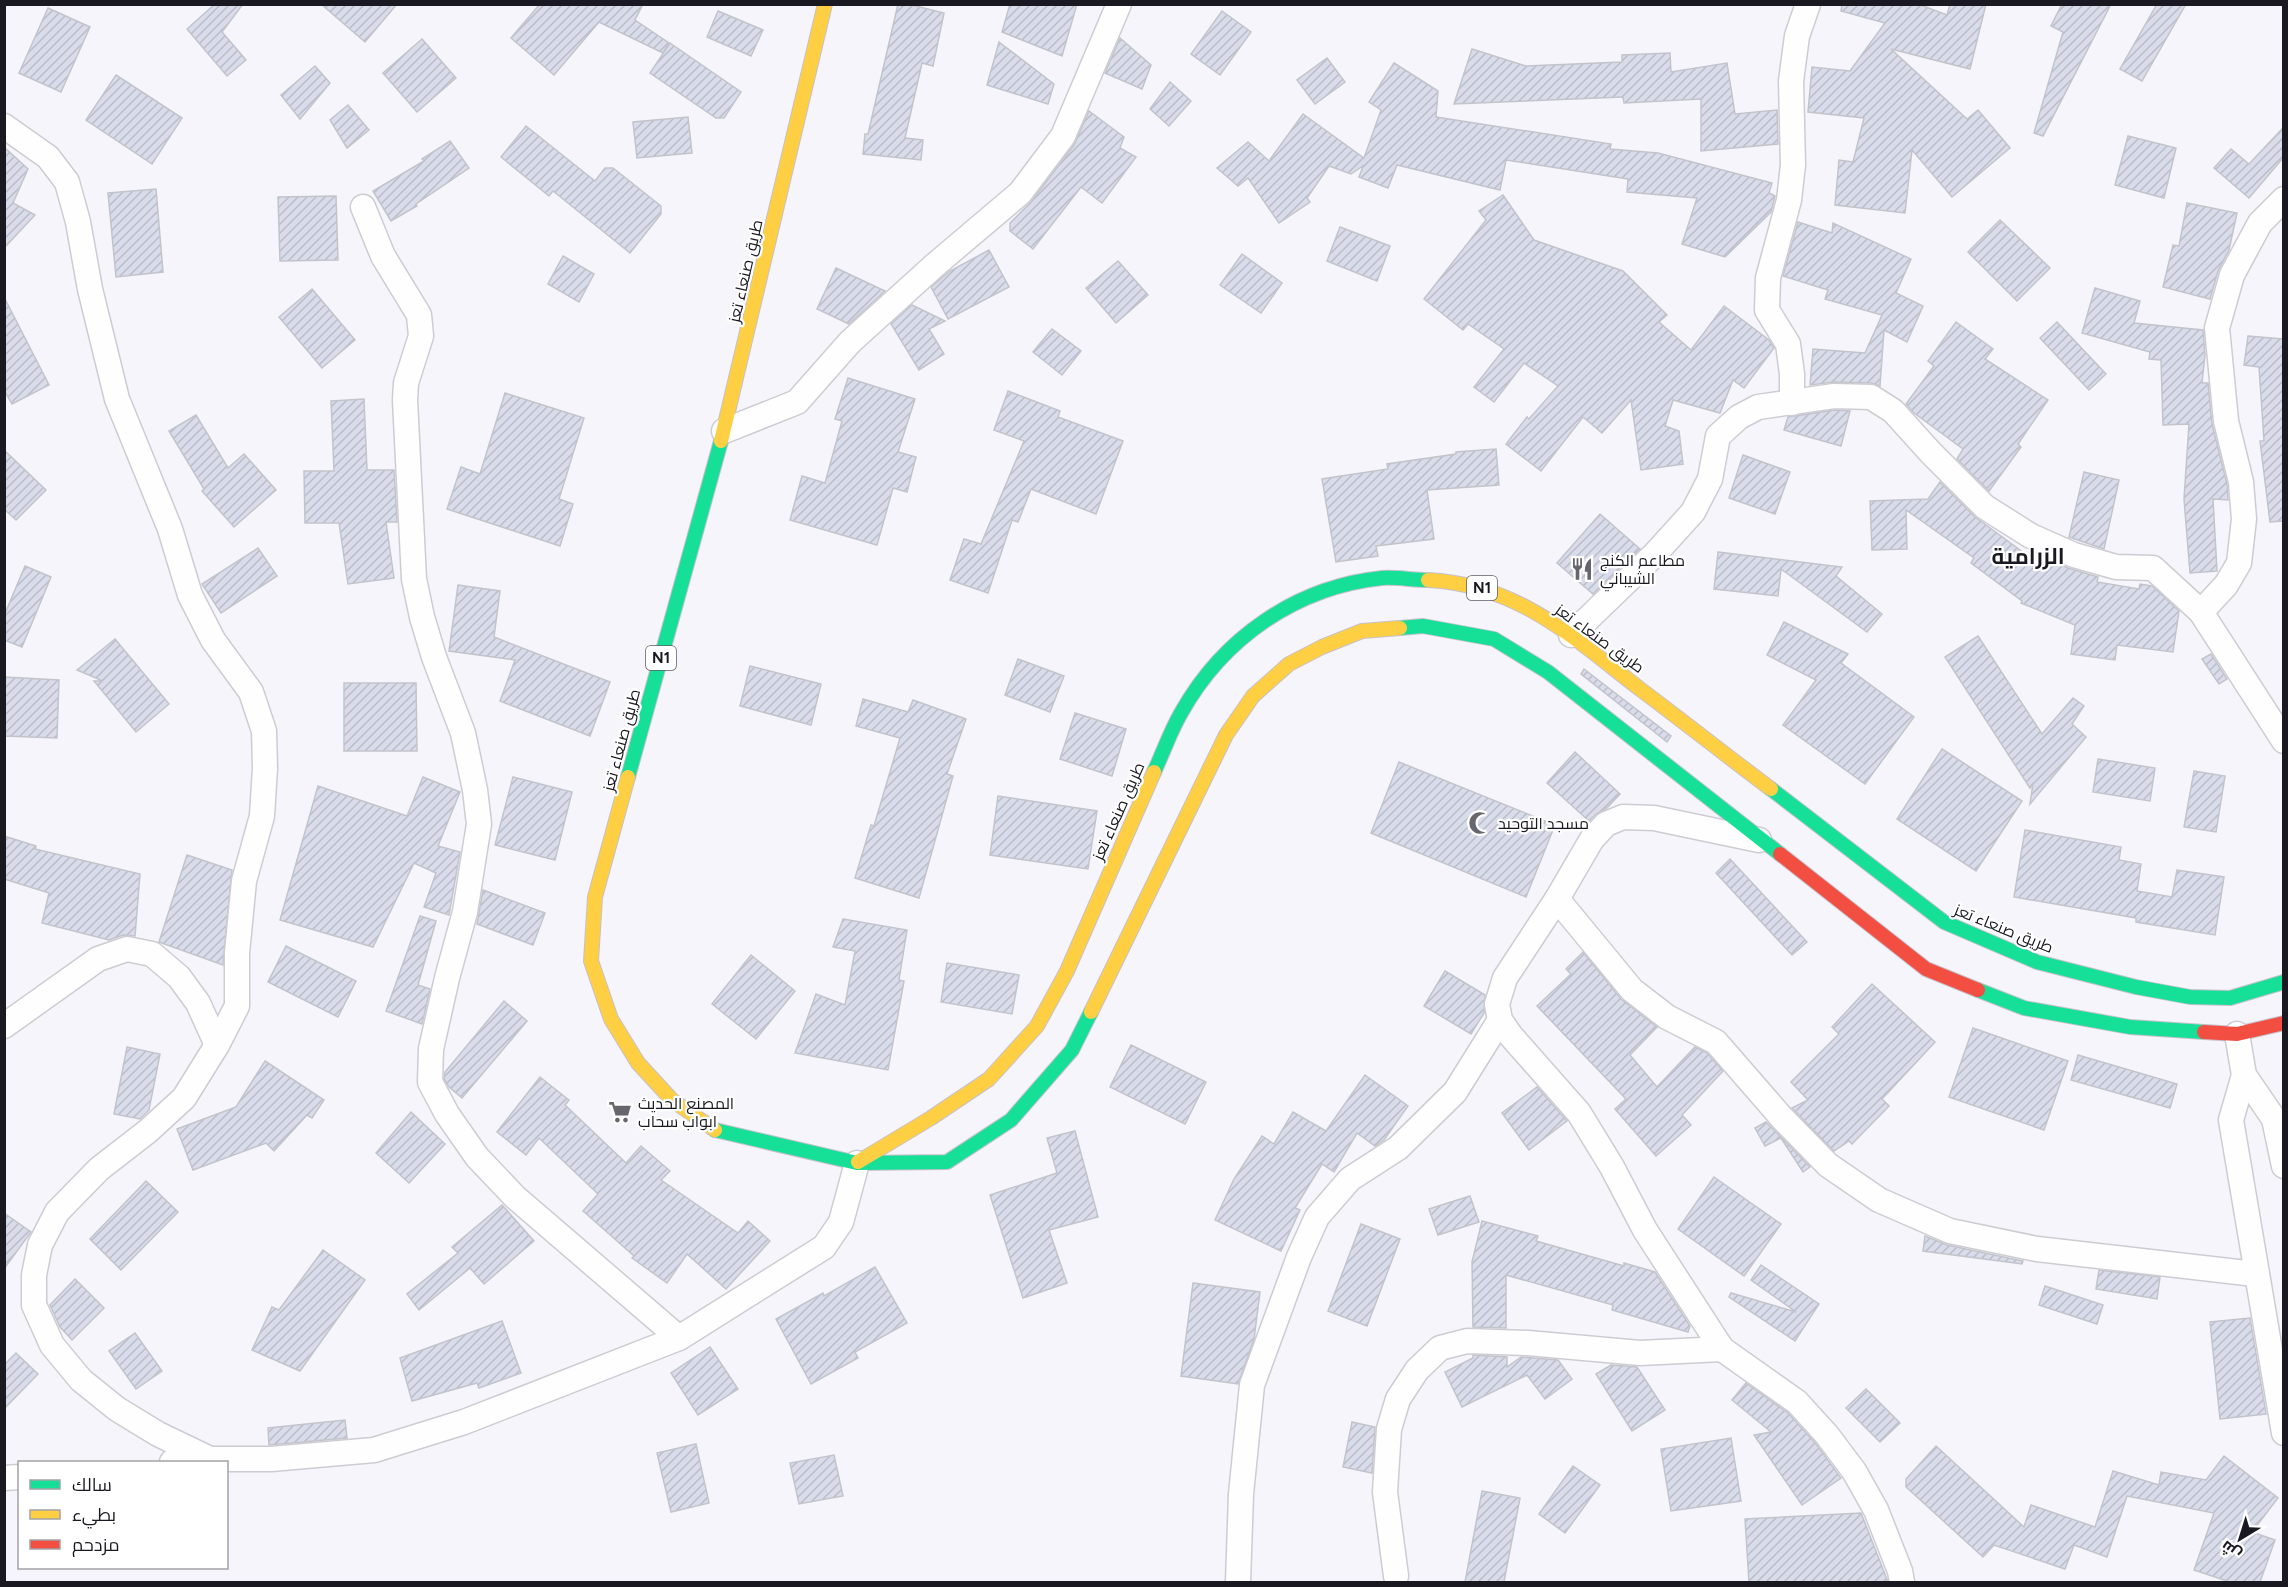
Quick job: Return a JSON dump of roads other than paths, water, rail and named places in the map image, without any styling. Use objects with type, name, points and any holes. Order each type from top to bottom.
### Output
[{"type":"highway","name":"طريق صنعاء تعز","points":[[825,4],[724,431],[595,897],[591,961],[610,1019],[638,1063],[672,1100],[716,1130],[857,1163],[947,1162],[1011,1120],[1072,1050],[1226,735],[1252,696],[1289,664],[1322,647],[1362,631],[1423,626],[1494,639],[1548,672],[1926,969],[2024,1008],[2130,1027],[2237,1034],[2283,1023]]},
{"type":"highway","name":"طريق صنعاء تعز","points":[[857,1163],[931,1118],[988,1079],[1037,1026],[1067,971],[1114,860],[1181,713],[1219,659],[1251,630],[1301,600],[1339,586],[1384,578],[1457,582],[1494,592],[1548,618],[1944,922],[2037,962],[2136,987],[2190,997],[2230,998],[2283,982]]},
{"type":"highway","points":[[2230,998],[2237,1034]]},
{"type":"street","points":[[724,431],[797,402],[850,342],[1020,193],[1063,136],[1119,4]]},
{"type":"street","points":[[1792,403],[1792,374],[1788,344],[1767,310],[1768,278],[1789,200],[1793,165],[1791,81],[1797,36],[1808,4]]},
{"type":"street","points":[[4,126],[48,156],[67,182],[117,399],[170,529],[190,595],[213,640],[251,692],[264,731],[265,768],[262,816],[244,880],[237,952],[237,1006],[217,1046],[184,1098],[148,1131],[99,1169],[57,1212],[40,1245],[34,1275],[34,1305],[52,1345],[81,1380],[117,1410],[158,1434],[210,1459]]},
{"type":"street","points":[[2201,612],[2226,585],[2239,563],[2244,519],[2241,482],[2226,421],[2217,328],[2232,275],[2260,223],[2283,199]]},
{"type":"street","points":[[363,207],[383,256],[419,315],[421,336],[406,383],[405,400],[414,579],[434,657],[463,733],[475,790],[478,824],[465,912],[431,1049],[430,1082],[447,1114],[477,1157],[515,1197],[679,1338]]},
{"type":"street","points":[[1571,635],[1654,555],[1693,512],[1710,479],[1718,436],[1738,417],[1758,407],[1834,396],[1872,397],[1893,411],[1985,507],[2031,537],[2074,555],[2116,567],[2152,568],[2201,612],[2283,741]]},
{"type":"street","points":[[1761,841],[1654,818],[1623,817],[1606,824],[1592,839],[1557,899],[1505,978],[1497,1004],[1500,1020],[1511,1036],[1579,1113],[1612,1167],[1645,1230],[1722,1349],[1797,1402],[1827,1435],[1854,1472],[1876,1510],[1902,1582]]},
{"type":"street","points":[[1557,899],[1632,990],[1668,1017],[1716,1042],[1782,1118],[1828,1165],[1879,1200],[1950,1231],[2037,1249],[2255,1274]]},
{"type":"street","points":[[4,1026],[98,959],[127,949],[152,954],[178,977],[198,1003],[217,1046]]},
{"type":"street","points":[[1238,1582],[1241,1494],[1252,1385],[1303,1247],[1317,1217],[1350,1179],[1398,1148],[1455,1092],[1500,1020]]},
{"type":"street","points":[[2237,1034],[2244,1075],[2274,1119],[2283,1166]]},
{"type":"street","points":[[2244,1075],[2230,1120],[2283,1433]]},
{"type":"street","points":[[185,1461],[271,1459],[374,1450],[464,1422],[679,1338],[824,1247],[842,1222],[857,1163]]},
{"type":"street","points":[[1396,1576],[1385,1492],[1389,1429],[1398,1399],[1417,1370],[1440,1348],[1467,1341],[1528,1343],[1640,1353],[1722,1349]]},
{"type":"place","name":"مطاعم الكنج الشيباني","points":[[1582,569]]},
{"type":"place","name":"مسجد التوحيد","points":[[1480,823]]},
{"type":"place","name":"المصنع الحديث ابواب سحاب","points":[[620,1112]]},
{"type":"district","name":"الزرامية","points":[[2028,556]]}]
